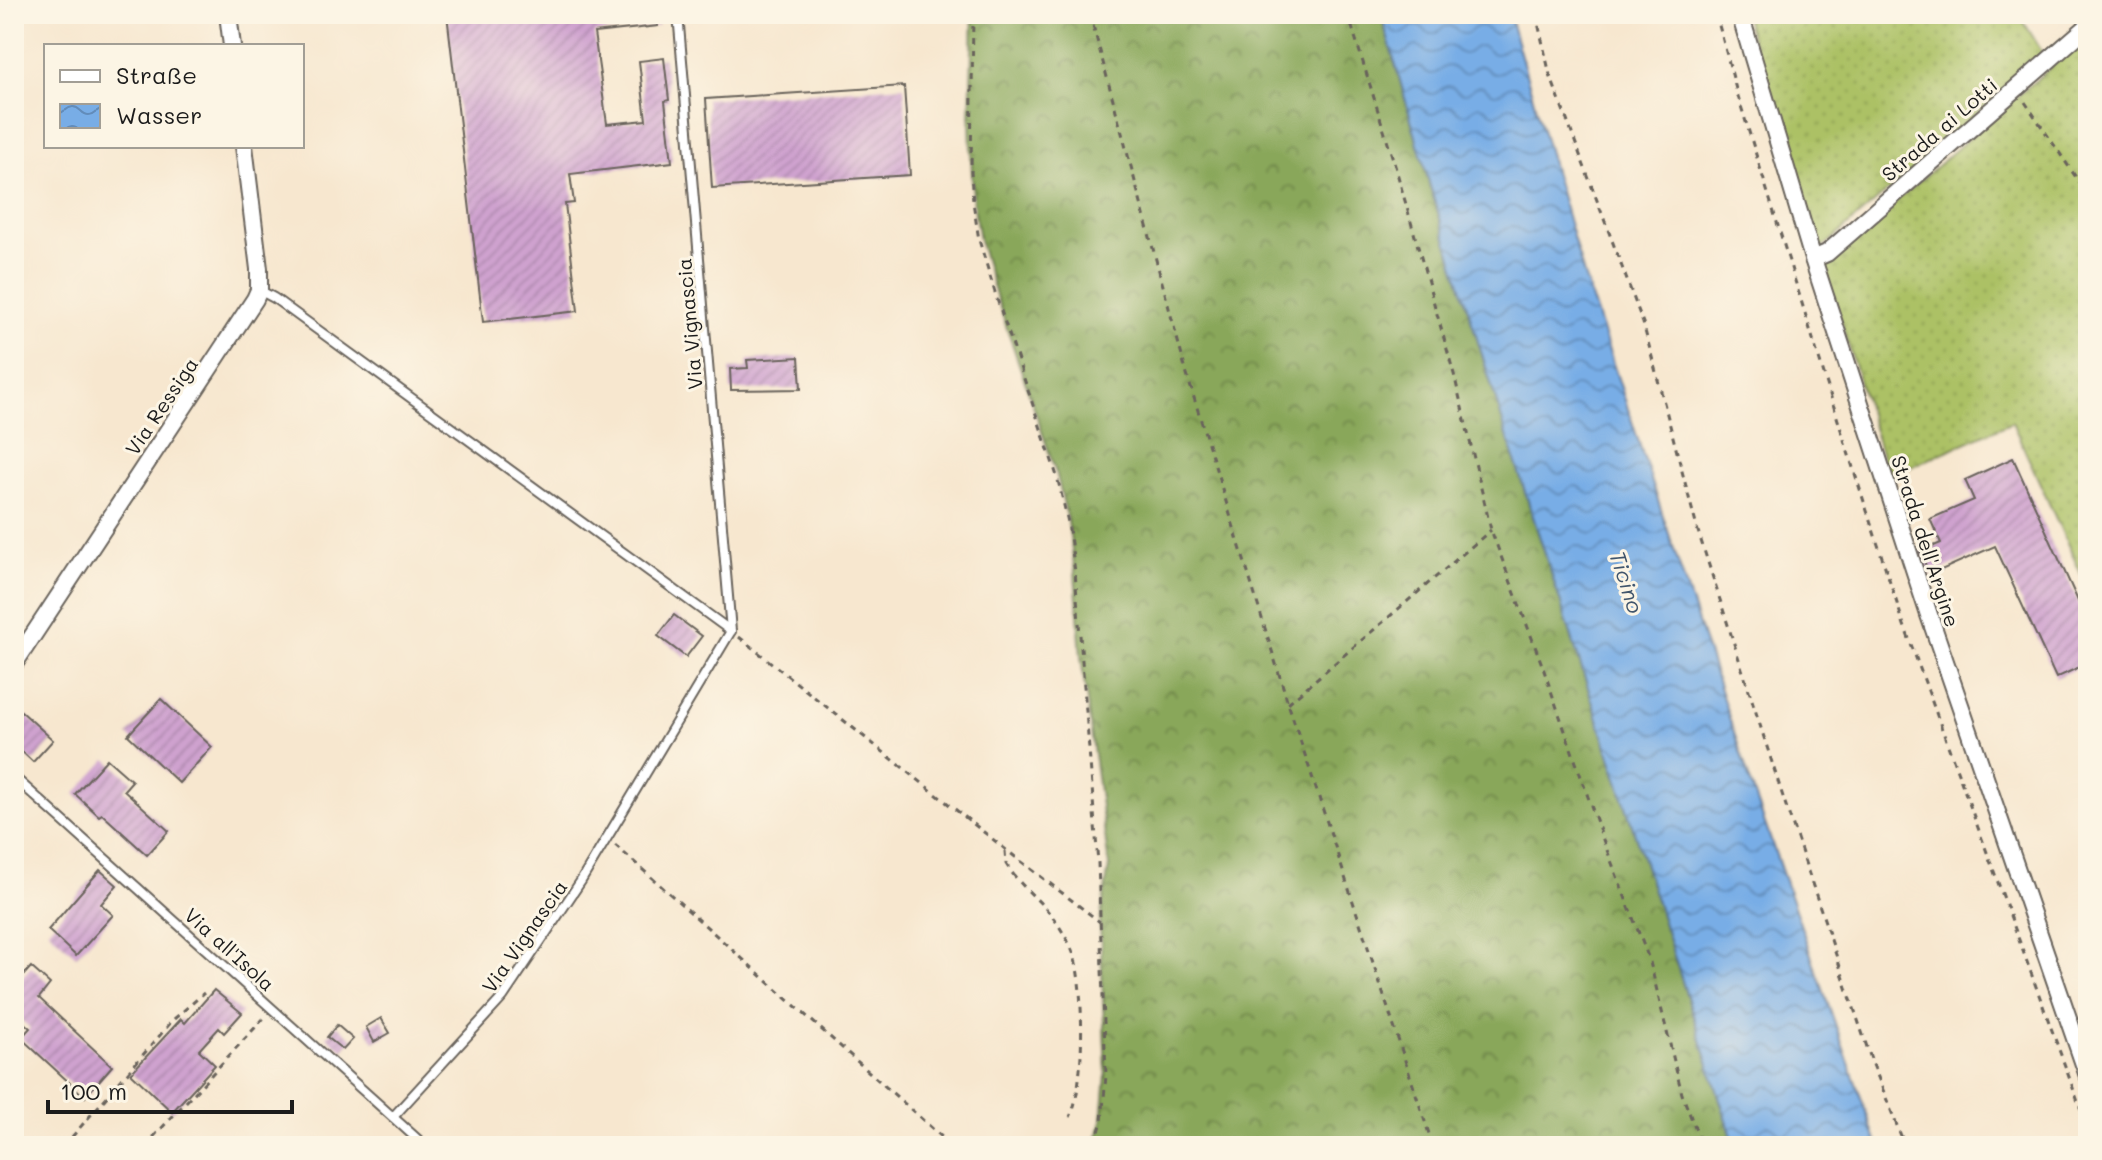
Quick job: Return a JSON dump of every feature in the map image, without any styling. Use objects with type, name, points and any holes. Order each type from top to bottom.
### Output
[{"type":"street","points":[[228,14],[232,44]]},
{"type":"street","name":"Strada dell'Argine","points":[[1740,14],[1813,259],[1929,615],[2088,1076]]},
{"type":"street","name":"Strada ai Lotti","points":[[1813,259],[1827,253],[2088,26]]},
{"type":"street","points":[[244,148],[259,290]]},
{"type":"street","name":"Via Ressiga","points":[[14,664],[252,306],[259,290]]},
{"type":"lane","name":"Via Vignascia","points":[[393,1117],[503,997],[581,881],[731,631],[678,14]]},
{"type":"lane","points":[[259,290],[287,307],[731,631]]},
{"type":"lane","name":"Via all'Isola","points":[[14,777],[425,1146]]},
{"type":"path","points":[[973,14],[970,121],[973,202],[979,240],[1057,476],[1075,572],[1098,863],[1106,1075],[1102,1121],[1095,1146]]},
{"type":"path","points":[[1090,14],[1187,375],[1288,703],[1433,1146]]},
{"type":"path","points":[[1348,14],[1454,374],[1491,530],[1650,962],[1682,1094],[1702,1146]]},
{"type":"path","points":[[1536,14],[1550,75],[1643,323],[1697,528],[1784,800],[1872,1062],[1905,1146]]},
{"type":"path","points":[[1716,14],[1737,93],[1904,625],[2088,1129]]},
{"type":"path","points":[[2016,89],[2088,195]]},
{"type":"path","points":[[1288,703],[1491,530]]},
{"type":"path","points":[[731,631],[1100,922]]},
{"type":"path","points":[[607,838],[952,1146]]},
{"type":"path","points":[[1005,849],[1010,870],[1057,922],[1076,962],[1080,982],[1079,1090],[1070,1117]]},
{"type":"path","points":[[64,1146],[174,1019],[204,993]]},
{"type":"path","points":[[145,1146],[254,1026],[274,1010]]},
{"type":"green space","points":[[973,14],[1381,14],[1504,426],[1735,1146],[1095,1146],[1102,1121],[1106,1075],[1100,922],[1109,866],[1081,657],[1068,522],[1057,476],[979,240],[973,202],[970,121]]},
{"type":"green space","points":[[1744,14],[2019,14],[2044,55],[1821,249],[1811,240]]},
{"type":"green space","points":[[2088,35],[2088,589],[2012,422],[1888,477],[1824,264]]},
{"type":"water","name":"Ticino","points":[[1381,14],[1509,14],[1584,275],[1749,778],[1878,1146],[1735,1146],[1504,426]]},
{"type":"building","points":[[447,14],[657,14],[658,26],[594,33],[607,124],[646,120],[639,61],[664,58],[672,162],[570,174],[574,203],[565,204],[578,311],[483,322]]},
{"type":"building","points":[[904,86],[910,175],[712,188],[706,99]]},
{"type":"building","points":[[799,357],[801,389],[731,390],[730,369],[748,368],[747,360]]},
{"type":"building","points":[[2013,458],[2088,623],[2088,663],[2056,678],[1995,546],[1930,575],[1920,552],[1941,543],[1930,519],[1974,500],[1965,480]]},
{"type":"building","points":[[674,615],[702,636],[686,657],[658,636]]},
{"type":"building","points":[[161,699],[212,747],[179,783],[128,735]]},
{"type":"building","points":[[21,711],[53,740],[33,762],[14,744],[14,719]]},
{"type":"building","points":[[107,759],[132,781],[124,790],[169,831],[147,855],[75,794]]},
{"type":"building","points":[[100,870],[117,885],[101,904],[113,915],[76,956],[48,930]]},
{"type":"building","points":[[31,967],[50,984],[39,998],[112,1066],[85,1097],[21,1038],[30,1028],[14,1014],[14,986]]},
{"type":"building","points":[[214,990],[242,1013],[224,1033],[219,1028],[199,1050],[215,1065],[172,1112],[131,1073],[181,1019],[185,1023]]},
{"type":"building","points":[[381,1018],[390,1033],[374,1042],[366,1027]]},
{"type":"building","points":[[337,1025],[353,1039],[343,1050],[327,1037]]}]
